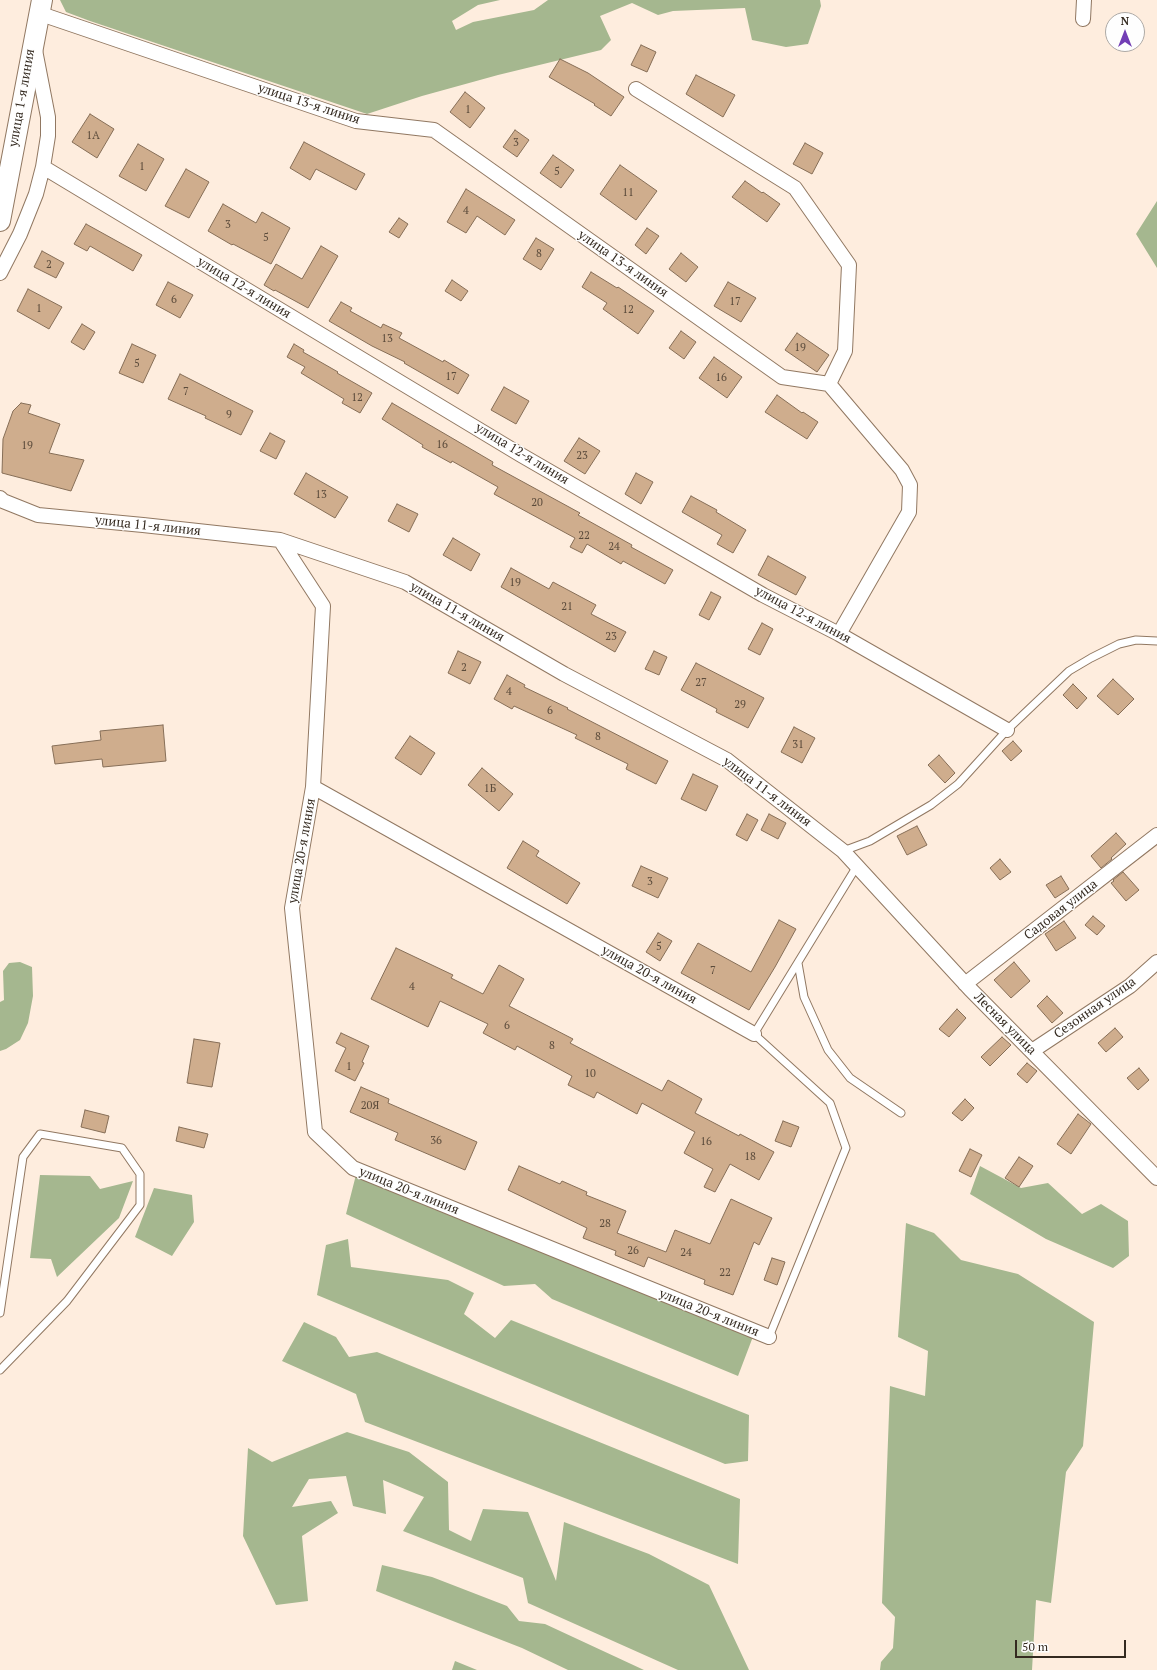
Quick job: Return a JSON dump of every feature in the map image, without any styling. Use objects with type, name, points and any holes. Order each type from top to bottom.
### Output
[{"type":"street","points":[[1082,19],[1084,0]]},
{"type":"street","name":"улица 1-я линия","points":[[0,221],[40,6]]},
{"type":"street","name":"улица 13-я линия","points":[[40,6],[356,121],[434,130],[782,377],[829,384]]},
{"type":"street","points":[[0,273],[20,234],[30,207],[43,167],[48,136],[48,117],[33,42]]},
{"type":"street","points":[[636,89],[795,188],[849,265],[845,351],[829,384],[902,470],[910,485],[909,512],[839,634]]},
{"type":"street","name":"улица 12-я линия","points":[[43,167],[521,454],[763,595],[839,634],[1007,730]]},
{"type":"street","name":"улица 11-я линия","points":[[0,498],[3,501],[38,515],[143,524],[280,540],[405,582],[564,674],[727,760],[844,851],[858,866]]},
{"type":"street","name":"улица 20-я линия","points":[[280,540],[323,606],[314,787],[292,908],[315,1132],[353,1168],[769,1337]]},
{"type":"street","name":"улица 20-я линия","points":[[314,787],[754,1034]]},
{"type":"street","name":"Садовая улица","points":[[965,984],[1157,836]]},
{"type":"street","name":"Лесная улица","points":[[858,866],[965,984],[1157,1178]]},
{"type":"street","name":"Сезонная улица","points":[[1032,1051],[1130,986],[1157,962]]},
{"type":"lane","points":[[844,851],[870,841],[931,805],[958,784],[1007,730],[1069,671],[1090,658],[1119,644],[1136,640],[1157,641]]},
{"type":"lane","points":[[769,1337],[846,1148],[830,1103],[754,1034],[858,866]]},
{"type":"lane","points":[[798,963],[804,997],[828,1050],[850,1078],[901,1113]]},
{"type":"lane","points":[[0,1313],[23,1157],[27,1151],[40,1134],[122,1148],[140,1174],[140,1205],[67,1301],[0,1370]]},
{"type":"green space","points":[[60,0],[500,0],[478,5],[452,21],[456,30],[473,22],[534,10],[548,0],[820,0],[821,6],[808,44],[786,47],[752,40],[745,8],[673,11],[658,15],[632,3],[600,16],[611,40],[601,50],[498,75],[422,96],[367,114],[90,21],[66,12]]},
{"type":"green space","points":[[1157,201],[1157,268],[1136,234]]},
{"type":"green space","points":[[20,962],[32,967],[33,996],[28,1023],[20,1040],[0,1051],[0,1002],[4,1000],[3,971],[9,963]]},
{"type":"green space","points":[[980,1166],[1021,1188],[1048,1183],[1082,1214],[1101,1204],[1128,1221],[1129,1256],[1113,1268],[1046,1239],[970,1194]]},
{"type":"green space","points":[[358,1167],[754,1334],[738,1376],[552,1299],[535,1284],[504,1286],[346,1214]]},
{"type":"green space","points":[[40,1175],[90,1176],[100,1189],[133,1181],[119,1218],[57,1277],[51,1259],[30,1258]]},
{"type":"green space","points":[[154,1188],[192,1195],[194,1222],[172,1256],[135,1237]]},
{"type":"green space","points":[[906,1223],[934,1233],[961,1260],[1018,1274],[1094,1322],[1083,1446],[1066,1472],[1051,1603],[1036,1600],[1032,1670],[880,1670],[881,1662],[893,1648],[895,1617],[882,1603],[890,1386],[925,1396],[928,1351],[898,1337]]},
{"type":"green space","points":[[348,1239],[351,1267],[448,1280],[474,1293],[464,1314],[495,1338],[511,1320],[749,1415],[748,1461],[725,1464],[317,1295],[326,1245]]},
{"type":"green space","points":[[304,1322],[336,1337],[349,1357],[377,1352],[740,1499],[738,1564],[365,1422],[356,1394],[282,1361]]},
{"type":"green space","points":[[347,1432],[409,1452],[448,1482],[449,1530],[471,1541],[483,1509],[528,1512],[556,1581],[564,1522],[649,1554],[709,1585],[749,1670],[678,1670],[528,1603],[523,1578],[403,1531],[424,1497],[383,1480],[386,1514],[353,1506],[346,1476],[309,1479],[292,1507],[331,1501],[338,1513],[302,1536],[308,1601],[276,1605],[243,1536],[248,1448],[272,1462]]},
{"type":"green space","points":[[382,1565],[432,1577],[507,1606],[519,1621],[545,1624],[644,1670],[568,1670],[522,1648],[376,1591]]},
{"type":"green space","points":[[455,1661],[477,1670],[452,1670]]},
{"type":"building","points":[[641,45],[656,52],[647,72],[631,65]]},
{"type":"building","points":[[560,59],[588,73],[624,97],[611,116],[594,105],[595,104],[549,77]]},
{"type":"building","points":[[696,75],[735,95],[723,117],[686,94]]},
{"type":"building","points":[[465,92],[485,108],[470,128],[450,112]]},
{"type":"building","points":[[90,114],[114,129],[97,158],[72,142]]},
{"type":"building","points":[[515,130],[529,140],[517,157],[503,147]]},
{"type":"building","points":[[304,142],[365,174],[356,190],[316,169],[310,180],[290,168]]},
{"type":"building","points":[[805,143],[823,153],[812,174],[793,164]]},
{"type":"building","points":[[138,144],[164,159],[146,191],[119,176]]},
{"type":"building","points":[[553,155],[574,170],[561,188],[540,173]]},
{"type":"building","points":[[620,165],[657,191],[636,220],[600,194]]},
{"type":"building","points":[[186,169],[209,182],[189,218],[165,206]]},
{"type":"building","points":[[745,181],[780,204],[767,222],[732,197]]},
{"type":"building","points":[[466,189],[515,220],[505,235],[477,216],[466,233],[447,222]]},
{"type":"building","points":[[223,204],[256,223],[262,212],[290,228],[271,264],[233,244],[232,245],[208,231]]},
{"type":"building","points":[[399,218],[408,224],[399,238],[389,232]]},
{"type":"building","points":[[86,224],[142,255],[133,271],[90,246],[87,251],[74,244]]},
{"type":"building","points":[[647,228],[659,236],[646,254],[635,245]]},
{"type":"building","points":[[536,238],[554,249],[541,270],[523,259]]},
{"type":"building","points":[[321,246],[338,256],[308,308],[264,285],[276,264],[302,279]]},
{"type":"building","points":[[42,251],[64,263],[56,278],[34,267]]},
{"type":"building","points":[[681,253],[698,267],[686,282],[669,269]]},
{"type":"building","points":[[591,272],[617,288],[618,287],[654,311],[638,334],[603,309],[607,303],[582,287]]},
{"type":"building","points":[[452,280],[468,291],[461,301],[445,291]]},
{"type":"building","points":[[168,282],[193,295],[180,318],[156,305]]},
{"type":"building","points":[[728,282],[756,298],[741,322],[714,306]]},
{"type":"building","points":[[28,289],[62,307],[49,329],[17,311]]},
{"type":"building","points":[[341,302],[352,308],[350,311],[381,328],[383,324],[402,333],[399,338],[443,362],[444,360],[469,375],[458,394],[404,363],[405,362],[372,346],[329,321]]},
{"type":"building","points":[[82,324],[95,332],[84,350],[71,342]]},
{"type":"building","points":[[681,331],[696,342],[684,359],[669,348]]},
{"type":"building","points":[[797,333],[829,355],[817,372],[785,350]]},
{"type":"building","points":[[132,344],[156,355],[143,383],[119,373]]},
{"type":"building","points":[[294,344],[304,350],[303,352],[372,393],[360,413],[342,403],[344,399],[301,373],[305,367],[287,357]]},
{"type":"building","points":[[714,357],[742,377],[727,398],[699,378]]},
{"type":"building","points":[[180,374],[253,411],[241,435],[205,418],[206,416],[168,399]]},
{"type":"building","points":[[504,387],[529,401],[516,424],[491,410]]},
{"type":"building","points":[[777,395],[802,413],[803,412],[818,422],[807,439],[765,412]]},
{"type":"building","points":[[21,403],[31,405],[28,413],[60,424],[49,453],[84,460],[71,491],[2,473],[3,439],[13,411]]},
{"type":"building","points":[[392,403],[493,462],[492,465],[580,513],[578,515],[673,570],[665,584],[623,561],[621,564],[587,544],[582,553],[570,547],[575,538],[494,494],[498,487],[452,461],[451,463],[422,447],[423,445],[382,419]]},
{"type":"building","points":[[270,433],[285,441],[276,459],[260,451]]},
{"type":"building","points":[[579,438],[600,451],[585,474],[564,461]]},
{"type":"building","points":[[306,473],[348,497],[335,518],[294,494]]},
{"type":"building","points":[[636,473],[653,482],[641,504],[625,494]]},
{"type":"building","points":[[691,496],[717,510],[716,512],[746,530],[733,553],[717,544],[722,535],[682,512]]},
{"type":"building","points":[[397,504],[418,514],[409,532],[388,521]]},
{"type":"building","points":[[453,538],[480,554],[471,571],[443,555]]},
{"type":"building","points":[[768,556],[806,577],[796,595],[758,575]]},
{"type":"building","points":[[511,568],[549,589],[553,582],[596,605],[591,614],[626,632],[615,652],[501,587]]},
{"type":"building","points":[[711,592],[721,597],[709,620],[699,615]]},
{"type":"building","points":[[762,623],[773,629],[760,655],[748,649]]},
{"type":"building","points":[[458,651],[481,662],[470,684],[448,673]]},
{"type":"building","points":[[654,651],[667,657],[659,675],[645,669]]},
{"type":"building","points":[[696,663],[764,698],[748,728],[716,712],[717,709],[681,690]]},
{"type":"building","points":[[507,675],[525,685],[524,687],[568,708],[567,709],[668,761],[656,784],[626,769],[628,764],[575,738],[577,735],[514,706],[512,709],[494,699]]},
{"type":"building","points":[[1113,679],[1134,699],[1118,715],[1097,696]]},
{"type":"building","points":[[1073,684],[1087,698],[1077,709],[1063,695]]},
{"type":"building","points":[[163,725],[166,761],[103,767],[102,759],[55,764],[52,746],[101,740],[100,731]]},
{"type":"building","points":[[794,727],[815,738],[802,763],[781,752]]},
{"type":"building","points":[[410,736],[435,753],[421,775],[395,758]]},
{"type":"building","points":[[1013,741],[1022,751],[1011,761],[1002,751]]},
{"type":"building","points":[[939,755],[955,773],[945,783],[928,765]]},
{"type":"building","points":[[482,768],[513,794],[499,811],[468,785]]},
{"type":"building","points":[[693,774],[718,786],[706,811],[681,799]]},
{"type":"building","points":[[747,814],[758,820],[747,841],[736,835]]},
{"type":"building","points":[[769,814],[786,823],[778,839],[761,830]]},
{"type":"building","points":[[917,826],[927,845],[907,855],[897,836]]},
{"type":"building","points":[[1116,833],[1126,844],[1101,868],[1091,856]]},
{"type":"building","points":[[523,841],[539,851],[536,856],[580,883],[567,904],[507,868]]},
{"type":"building","points":[[1000,859],[1011,872],[1000,880],[990,868]]},
{"type":"building","points":[[641,866],[668,878],[658,898],[632,886]]},
{"type":"building","points":[[1123,872],[1139,890],[1126,901],[1111,883]]},
{"type":"building","points":[[1061,876],[1069,889],[1055,898],[1046,885]]},
{"type":"building","points":[[1093,916],[1105,926],[1097,935],[1085,925]]},
{"type":"building","points":[[779,920],[796,929],[749,1010],[681,973],[698,943],[751,972]]},
{"type":"building","points":[[1064,921],[1076,938],[1056,951],[1045,934]]},
{"type":"building","points":[[658,933],[672,941],[660,961],[646,952]]},
{"type":"building","points":[[396,948],[453,975],[451,978],[483,994],[499,965],[524,979],[509,1006],[573,1039],[570,1043],[662,1091],[668,1080],[702,1099],[695,1113],[774,1152],[759,1180],[730,1164],[715,1192],[704,1187],[713,1169],[684,1153],[695,1132],[642,1103],[637,1114],[597,1092],[594,1098],[568,1085],[572,1076],[517,1046],[515,1050],[483,1033],[488,1024],[440,1001],[428,1027],[371,999]]},
{"type":"building","points":[[1014,962],[1030,981],[1011,998],[994,980]]},
{"type":"building","points":[[1047,996],[1063,1013],[1052,1023],[1037,1006]]},
{"type":"building","points":[[957,1009],[966,1018],[949,1037],[939,1029]]},
{"type":"building","points":[[1115,1028],[1123,1037],[1106,1052],[1098,1043]]},
{"type":"building","points":[[341,1033],[369,1046],[362,1062],[364,1063],[355,1081],[335,1071],[346,1048],[336,1043]]},
{"type":"building","points":[[1002,1037],[1011,1045],[990,1066],[981,1057]]},
{"type":"building","points":[[194,1039],[220,1043],[212,1087],[187,1083]]},
{"type":"building","points":[[1027,1063],[1037,1071],[1027,1083],[1017,1074]]},
{"type":"building","points":[[1139,1068],[1149,1080],[1138,1090],[1127,1078]]},
{"type":"building","points":[[361,1087],[389,1099],[388,1103],[477,1142],[465,1170],[395,1140],[398,1133],[350,1112]]},
{"type":"building","points":[[965,1099],[974,1108],[962,1121],[952,1113]]},
{"type":"building","points":[[85,1110],[109,1116],[105,1133],[81,1127]]},
{"type":"building","points":[[1078,1114],[1091,1124],[1071,1154],[1057,1144]]},
{"type":"building","points":[[783,1121],[799,1127],[791,1147],[775,1141]]},
{"type":"building","points":[[179,1127],[208,1134],[204,1148],[176,1141]]},
{"type":"building","points":[[970,1149],[982,1155],[971,1177],[959,1171]]},
{"type":"building","points":[[1019,1157],[1033,1166],[1019,1187],[1005,1178]]},
{"type":"building","points":[[519,1166],[560,1184],[562,1181],[587,1192],[586,1195],[626,1211],[617,1233],[666,1252],[675,1230],[710,1244],[731,1199],[772,1218],[759,1245],[754,1242],[733,1295],[704,1284],[705,1280],[648,1257],[644,1267],[615,1255],[616,1251],[583,1238],[587,1228],[508,1190]]},
{"type":"building","points":[[772,1258],[785,1262],[777,1285],[764,1280]]}]
